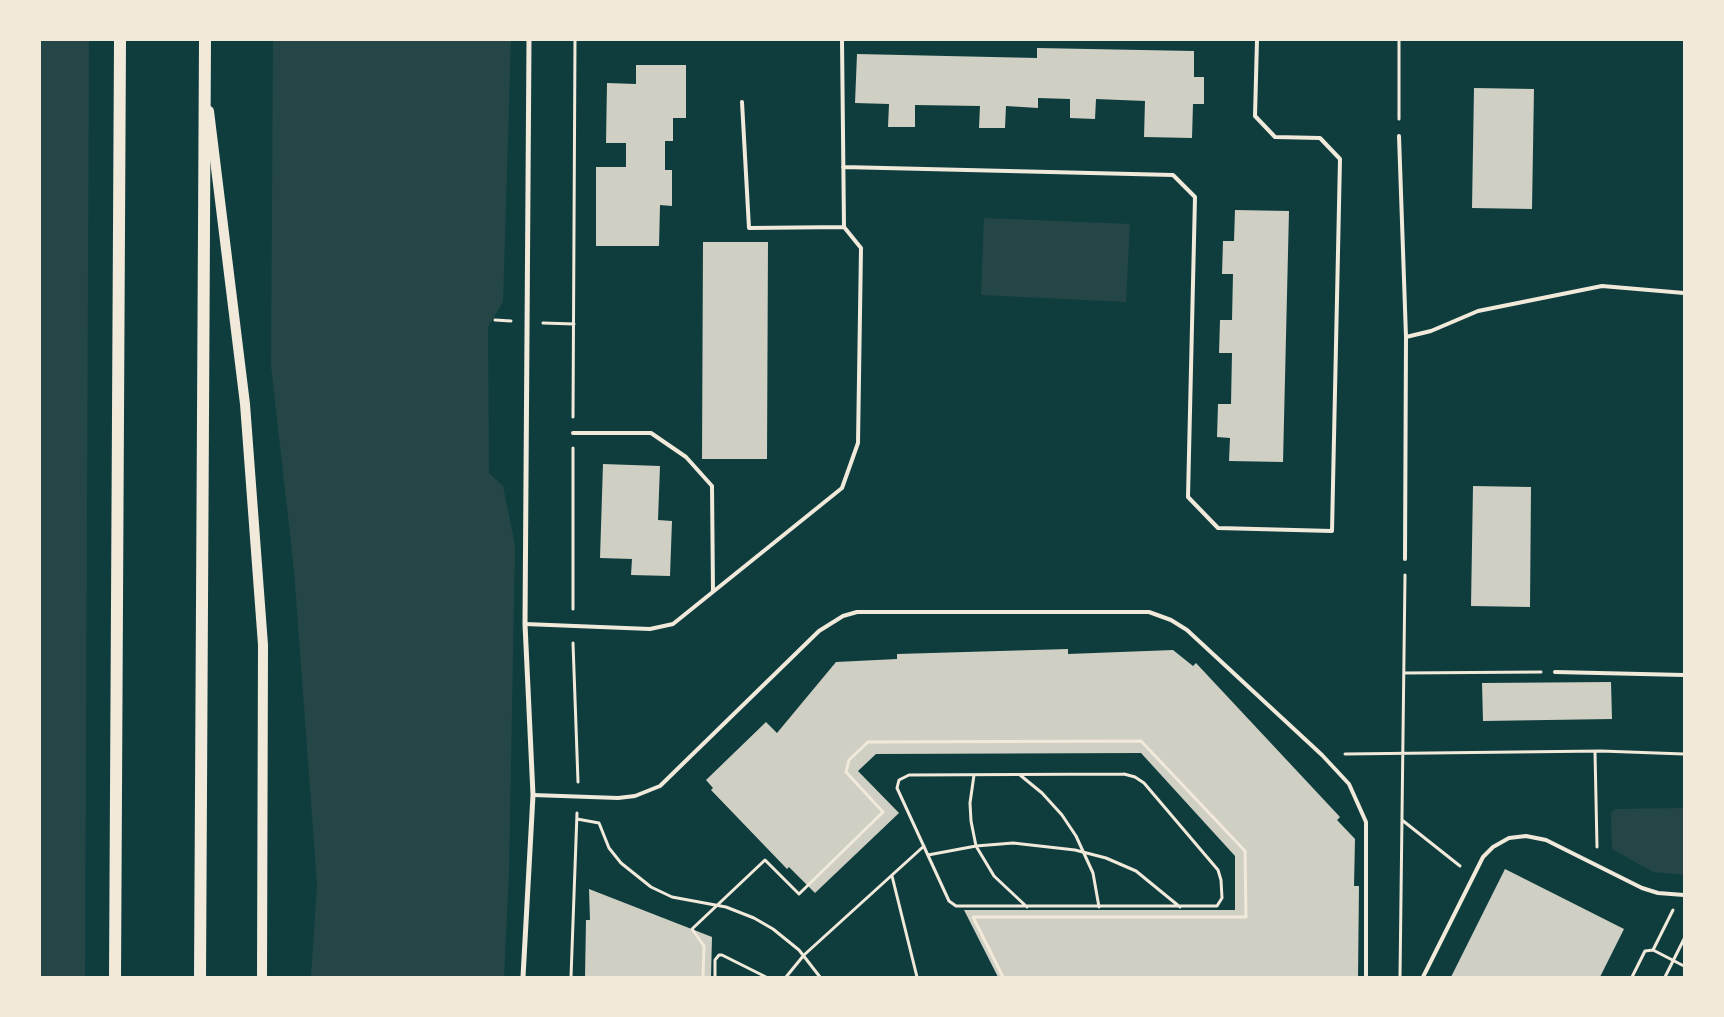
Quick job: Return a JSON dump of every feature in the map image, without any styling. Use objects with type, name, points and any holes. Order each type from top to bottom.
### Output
[{"type":"main road","points":[[115,977],[120,40]]},
{"type":"main road","points":[[200,977],[205,40]]},
{"type":"main road","points":[[205,76],[245,404],[263,645],[262,977]]},
{"type":"street","points":[[523,977],[533,795],[525,624],[530,40]]},
{"type":"lane","points":[[525,624],[650,628],[673,624],[842,488],[858,443],[861,248],[844,227],[842,40]]},
{"type":"lane","points":[[843,167],[1173,175],[1195,197],[1188,497],[1218,528],[1332,531],[1340,159],[1320,138],[1275,137],[1255,116],[1257,40]]},
{"type":"lane","points":[[742,102],[749,228],[844,227]]},
{"type":"lane","points":[[1399,136],[1406,337],[1405,560]]},
{"type":"lane","points":[[1406,337],[1431,330],[1478,311],[1602,286],[1684,292]]},
{"type":"lane","points":[[573,433],[651,433],[686,457],[712,486],[714,591]]},
{"type":"lane","points":[[533,795],[618,798],[635,796],[660,786],[819,631],[843,616],[857,612],[1149,612],[1162,616],[1187,630],[1322,755],[1349,784],[1366,822],[1366,977]]},
{"type":"lane","points":[[1555,672],[1684,675]]},
{"type":"lane","points":[[1423,977],[1473,876],[1488,851],[1500,842],[1517,836],[1535,836],[1546,840],[1642,888],[1658,893],[1682,895]]},
{"type":"path","points":[[571,977],[579,796],[572,627],[575,40]]},
{"type":"path","points":[[1399,40],[1399,136]]},
{"type":"path","points":[[1400,977],[1405,560]]},
{"type":"path","points":[[1404,673],[1555,672]]},
{"type":"path","points":[[703,977],[704,946],[692,929],[765,860],[799,894],[883,812],[846,772],[849,760],[868,742],[1141,741],[1245,851],[1246,917],[972,917],[1003,977]]},
{"type":"path","points":[[1595,752],[1597,866]]},
{"type":"path","points":[[1322,755],[1595,752],[1684,754]]},
{"type":"path","points":[[909,775],[1020,775],[1130,775],[1144,783],[1218,870],[1221,876],[1222,898],[1217,906],[956,906],[949,901],[897,788],[899,780],[909,775]]},
{"type":"path","points":[[974,775],[970,803],[976,846],[994,876],[1027,907]]},
{"type":"path","points":[[1020,775],[1042,793],[1062,815],[1084,852],[1093,873],[1099,907]]},
{"type":"path","points":[[577,819],[599,823],[610,848],[621,863],[651,887],[672,897],[726,907],[754,918],[784,938],[804,955],[820,977]]},
{"type":"path","points":[[1401,820],[1473,876]]},
{"type":"path","points":[[928,856],[976,846],[1033,844],[1084,852],[1136,871],[1181,907]]},
{"type":"path","points":[[786,977],[804,955],[924,846]]},
{"type":"path","points":[[892,875],[916,977]]},
{"type":"path","points":[[1653,950],[1682,895]]},
{"type":"path","points":[[1665,977],[1684,939]]},
{"type":"path","points":[[1632,977],[1645,951],[1653,950],[1684,966]]},
{"type":"path","points":[[715,977],[716,956],[722,955],[766,977]]},
{"type":"shaded area","points":[[40,40],[89,40],[85,977],[40,977]]},
{"type":"shaded area","points":[[273,40],[511,40],[503,302],[488,327],[489,473],[503,486],[515,545],[509,874],[504,977],[311,977],[317,884],[294,570],[271,366]]},
{"type":"shaded area","points":[[984,218],[1130,224],[1126,302],[981,295]]},
{"type":"shaded area","points":[[1684,808],[1684,875],[1653,872],[1612,849],[1611,813],[1615,809]]},
{"type":"building","points":[[1037,48],[1194,51],[1194,77],[1204,77],[1204,104],[1193,104],[1192,138],[1144,137],[1145,101],[1096,99],[1095,119],[1070,118],[1070,99],[1038,98],[1038,108],[1006,106],[1005,128],[979,128],[980,106],[915,105],[915,127],[888,127],[889,104],[855,103],[857,54],[1037,58]]},
{"type":"building","points":[[636,65],[686,65],[686,118],[673,118],[673,141],[665,141],[665,170],[672,170],[672,206],[660,205],[659,246],[596,246],[596,167],[626,167],[626,143],[606,143],[607,83],[636,84]]},
{"type":"building","points":[[1474,88],[1534,89],[1532,209],[1472,208]]},
{"type":"building","points":[[1235,210],[1289,211],[1283,462],[1229,461],[1230,438],[1217,437],[1218,404],[1231,404],[1232,353],[1219,353],[1220,320],[1232,320],[1233,274],[1222,274],[1223,241],[1234,241]]},
{"type":"building","points":[[703,242],[768,242],[767,459],[702,459]]},
{"type":"building","points":[[603,464],[660,466],[658,520],[672,521],[670,576],[631,575],[632,559],[600,558]]},
{"type":"building","points":[[1473,486],[1531,487],[1530,607],[1471,606]]},
{"type":"building","points":[[1068,649],[1068,654],[1173,650],[1193,666],[1196,663],[1340,817],[1337,820],[1355,839],[1354,886],[1359,886],[1358,977],[998,977],[964,910],[1235,910],[1235,856],[1141,753],[876,754],[858,771],[899,813],[815,893],[789,867],[787,869],[711,790],[713,788],[706,780],[766,722],[777,733],[836,662],[897,659],[897,654]]},
{"type":"building","points":[[1611,682],[1612,719],[1483,721],[1482,683]]},
{"type":"building","points":[[1505,869],[1624,929],[1600,977],[1451,977]]},
{"type":"building","points":[[589,889],[712,937],[711,977],[585,977],[586,920],[590,920]]}]
